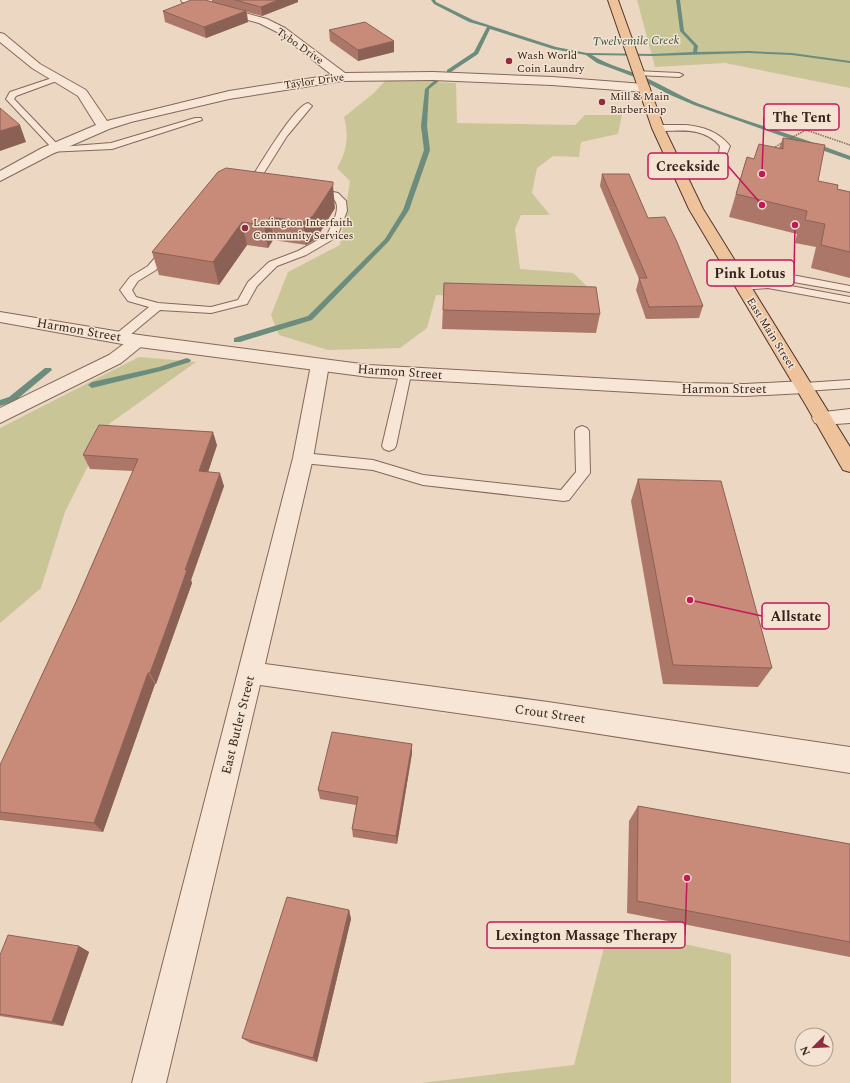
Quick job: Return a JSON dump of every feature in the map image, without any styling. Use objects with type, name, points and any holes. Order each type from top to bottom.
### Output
[{"type":"main road","name":"East Main Street","points":[[613,0],[658,128],[696,209],[850,465]]},
{"type":"street","name":"Tybo Drive","points":[[186,0],[262,22],[281,30],[342,77]]},
{"type":"street","points":[[0,36],[36,66],[88,98],[97,119],[104,126]]},
{"type":"street","name":"Taylor Drive","points":[[0,177],[53,149],[104,126],[229,95],[342,77],[433,76],[552,81],[641,81]]},
{"type":"street","name":"Harmon Street","points":[[0,317],[139,341],[320,365],[405,374],[684,389],[744,390],[804,387]]},
{"type":"street","points":[[0,416],[115,359],[139,341]]},
{"type":"street","name":"East Butler Street","points":[[149,1083],[303,458],[320,365]]},
{"type":"street","points":[[822,418],[850,416]]},
{"type":"street","name":"Crout Street","points":[[250,673],[548,714],[850,760]]},
{"type":"lane","points":[[641,81],[679,75]]},
{"type":"lane","points":[[58,79],[19,90],[13,94],[10,99],[53,149],[112,146],[198,120]]},
{"type":"lane","points":[[268,186],[248,185],[275,145],[294,120],[308,106]]},
{"type":"lane","points":[[658,128],[683,127],[707,131],[720,138],[725,146],[723,154],[712,160],[673,162]]},
{"type":"lane","points":[[174,241],[156,264],[134,279],[126,290],[132,299],[157,306],[211,310],[243,302],[252,284],[273,264],[302,253],[332,237],[342,211],[341,201],[335,195],[303,189]]},
{"type":"lane","points":[[768,285],[786,276],[850,289]]},
{"type":"lane","points":[[742,287],[768,285],[850,300]]},
{"type":"lane","points":[[120,337],[145,318],[157,306]]},
{"type":"lane","points":[[389,446],[405,374]]},
{"type":"lane","points":[[804,387],[850,384]]},
{"type":"lane","points":[[303,458],[373,465],[423,480],[564,496],[582,473],[582,430]]},
{"type":"path","points":[[806,130],[807,118]]},
{"type":"path","points":[[768,150],[806,130],[850,145]]},
{"type":"shaded area","points":[[637,0],[850,0],[850,88],[725,63],[655,67]]},
{"type":"shaded area","points":[[386,80],[456,83],[457,123],[575,125],[585,115],[622,115],[618,134],[581,142],[579,157],[553,156],[537,168],[532,193],[550,215],[521,215],[515,229],[520,269],[573,273],[592,291],[546,299],[436,295],[427,328],[400,348],[328,350],[279,335],[271,315],[288,272],[340,245],[350,181],[337,168],[343,156],[347,137],[344,117],[374,93]]},
{"type":"shaded area","points":[[139,357],[196,362],[109,424],[65,512],[41,588],[0,623],[0,428]]},
{"type":"shaded area","points":[[609,928],[731,954],[731,1083],[421,1083],[574,1065]]},
{"type":"building","points":[[191,0],[205,0],[246,11],[204,27],[163,11]]},
{"type":"building","points":[[235,0],[278,0],[261,7]]},
{"type":"building","points":[[365,22],[394,41],[358,50],[329,30]]},
{"type":"building","points":[[0,108],[20,125],[0,131]]},
{"type":"building","points":[[783,138],[825,145],[818,181],[838,185],[837,189],[850,192],[850,252],[821,245],[825,224],[805,220],[807,211],[736,194],[747,157],[754,159],[759,144],[783,149]]},
{"type":"building","points":[[226,168],[333,182],[333,185],[313,216],[303,222],[270,217],[264,225],[242,222],[213,262],[152,252],[218,172]]},
{"type":"building","points":[[602,174],[629,174],[648,218],[665,217],[677,242],[703,306],[649,307],[639,278],[647,278]]},
{"type":"building","points":[[444,283],[596,287],[600,314],[443,310]]},
{"type":"building","points":[[99,425],[213,432],[199,471],[220,473],[185,570],[187,570],[167,627],[150,673],[148,673],[94,823],[0,812],[0,765],[76,602],[138,459],[83,455]]},
{"type":"building","points":[[638,479],[721,481],[772,668],[673,665]]},
{"type":"building","points":[[332,732],[412,744],[396,836],[352,829],[358,797],[318,790]]},
{"type":"building","points":[[638,806],[850,844],[850,942],[637,901]]},
{"type":"building","points":[[287,897],[349,910],[313,1058],[242,1038]]},
{"type":"building","points":[[8,935],[79,946],[52,1022],[0,1014],[0,955]]},
{"type":"waterway","name":"Twelvemile Creek","points":[[433,0],[435,3],[471,21],[555,48],[587,54],[653,55],[748,52],[792,54],[850,62]]},
{"type":"waterway","points":[[678,0],[682,31],[696,46],[695,52]]},
{"type":"waterway","points":[[449,71],[476,53],[489,27]]},
{"type":"waterway","points":[[588,55],[599,62],[642,78],[670,93],[696,104],[850,158]]},
{"type":"waterway","points":[[237,340],[310,318],[387,240],[406,210],[427,150],[424,126],[427,89],[437,81]]},
{"type":"waterway","points":[[92,385],[161,369],[187,360]]},
{"type":"waterway","points":[[0,403],[12,399],[48,370]]},
{"type":"place","name":"Wash World Coin Laundry","points":[[509,61]]},
{"type":"place","name":"Mill & Main Barbershop","points":[[602,102]]},
{"type":"place","name":"The Tent","points":[[762,174]]},
{"type":"place","name":"Creekside","points":[[762,205]]},
{"type":"place","name":"Pink Lotus","points":[[795,225]]},
{"type":"place","name":"Lexington Interfaith Community Services","points":[[245,228]]},
{"type":"place","name":"Allstate","points":[[690,600]]},
{"type":"place","name":"Lexington Massage Therapy","points":[[687,878]]}]
